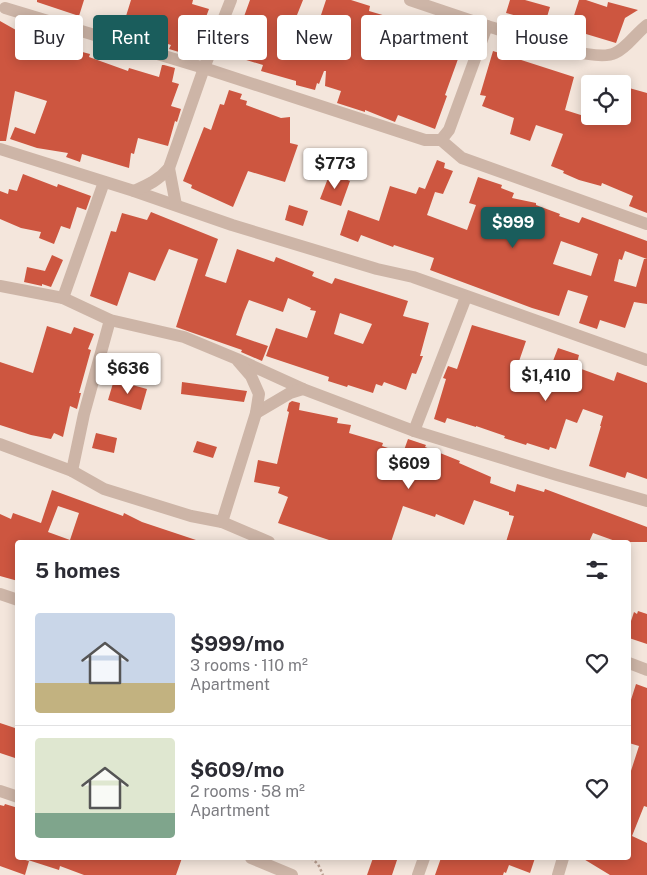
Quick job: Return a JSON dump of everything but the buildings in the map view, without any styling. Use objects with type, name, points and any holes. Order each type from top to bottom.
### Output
[{"type":"street","points":[[134,191],[148,186],[161,178],[169,168],[204,68],[231,0]]},
{"type":"street","points":[[410,0],[454,15]]},
{"type":"street","points":[[5,8],[204,68],[425,140],[441,140],[462,158],[647,224]]},
{"type":"street","points":[[487,26],[572,51],[601,57],[615,54],[647,25]]},
{"type":"street","points":[[441,140],[449,130],[475,60]]},
{"type":"street","points":[[0,149],[134,191],[241,228],[413,278],[647,360]]},
{"type":"street","points":[[169,168],[176,205]]},
{"type":"street","points":[[63,298],[104,182]]},
{"type":"street","points":[[0,286],[63,298],[110,320],[184,337],[303,389],[414,430],[647,501]]},
{"type":"street","points":[[414,430],[466,297]]},
{"type":"street","points":[[72,471],[84,414],[110,320]]},
{"type":"street","points":[[222,522],[256,413],[260,394],[251,376],[237,359]]},
{"type":"street","points":[[256,413],[290,393],[303,389]]},
{"type":"street","points":[[0,444],[72,471],[104,489],[191,516],[222,522],[264,540]]},
{"type":"street","points":[[0,594],[15,599]]},
{"type":"street","points":[[631,664],[647,670]]},
{"type":"street","points":[[0,791],[15,796]]},
{"type":"street","points":[[256,860],[292,875]]},
{"type":"street","points":[[418,875],[423,860]]},
{"type":"street","points":[[558,875],[562,860]]},
{"type":"path","points":[[313,860],[318,864]]},
{"type":"path","points":[[317,860],[323,875]]}]
